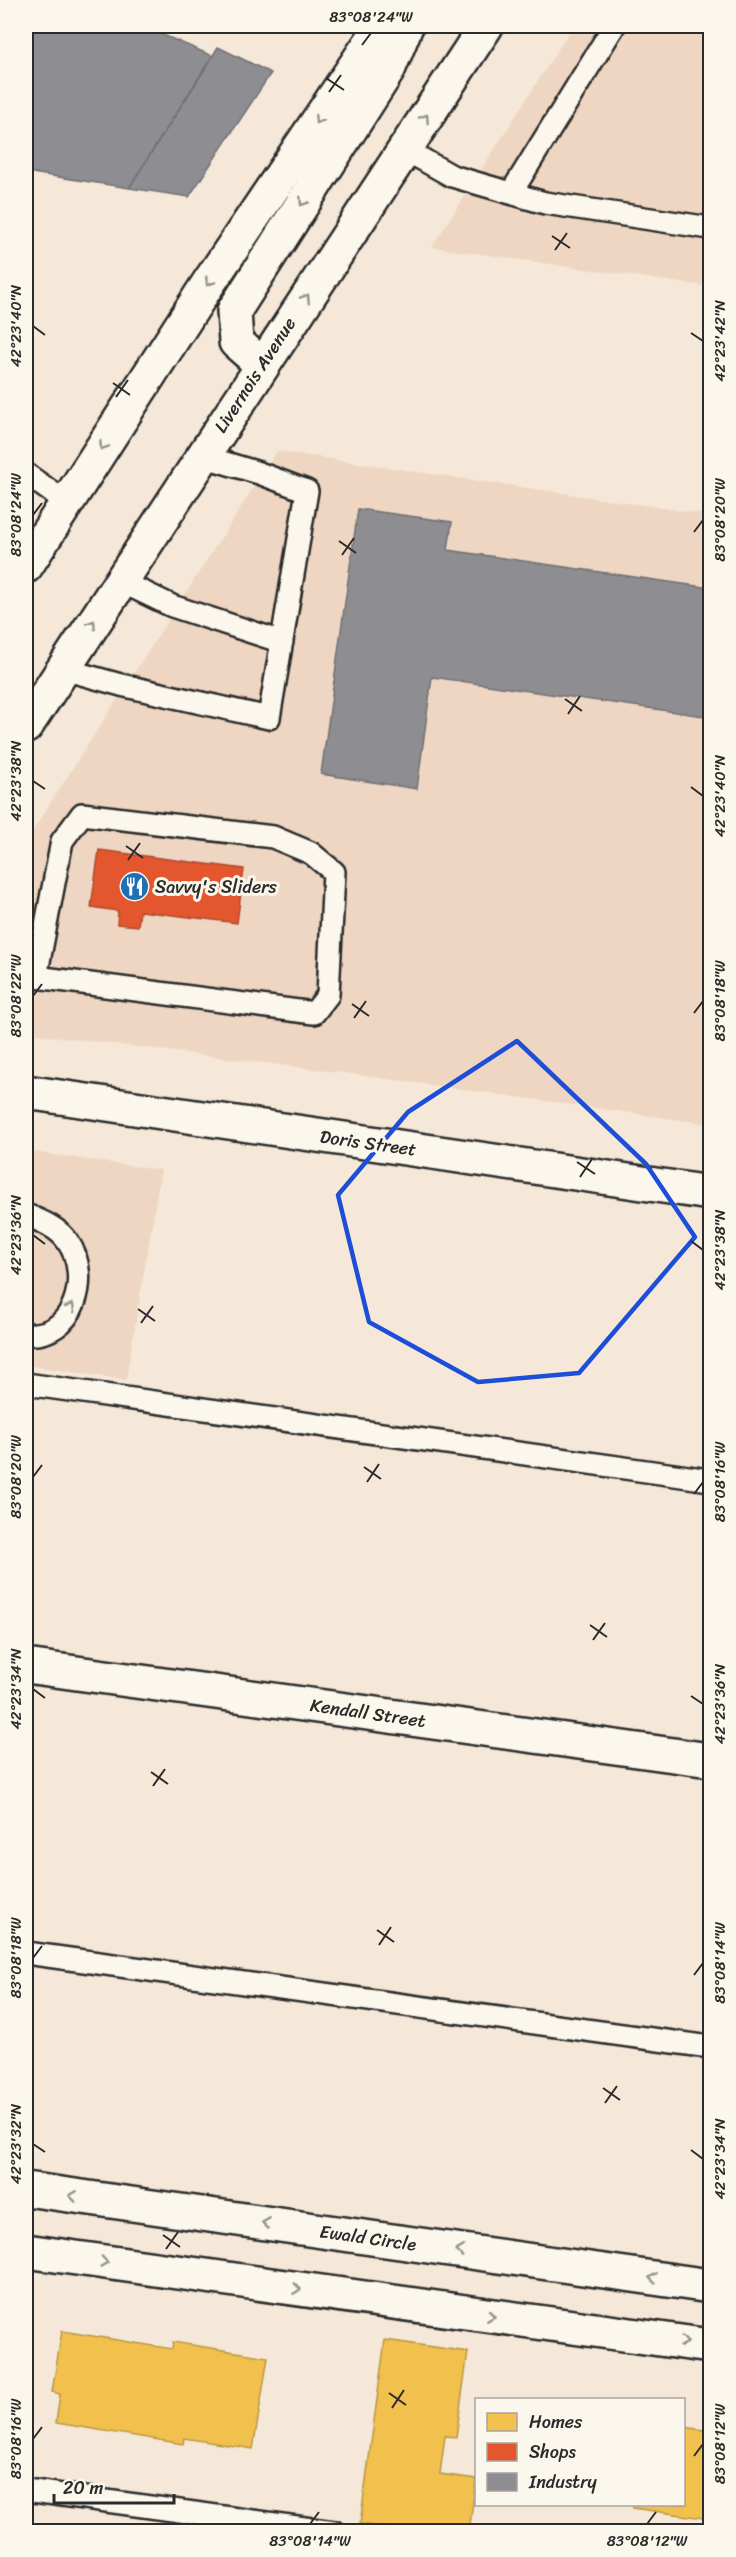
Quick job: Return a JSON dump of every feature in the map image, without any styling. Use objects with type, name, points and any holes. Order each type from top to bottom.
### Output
[{"type":"street","points":[[26,566],[208,284],[382,26]]},
{"type":"street","points":[[262,364],[236,342],[234,311],[388,70],[406,26]]},
{"type":"street","name":"Livernois Avenue","points":[[26,726],[486,26]]},
{"type":"street","name":"Doris Street","points":[[26,1092],[711,1193]]},
{"type":"street","name":"Kendall Street","points":[[26,1666],[711,1760]]},
{"type":"street","name":"Ewald Circle","points":[[26,2189],[711,2286]]},
{"type":"street","points":[[26,2251],[711,2346]]},
{"type":"lane","points":[[511,193],[614,26]]},
{"type":"lane","points":[[404,149],[452,176],[545,203],[711,228]]},
{"type":"lane","points":[[63,669],[121,685],[269,718],[307,491],[259,473],[202,456]]},
{"type":"lane","points":[[26,474],[67,503]]},
{"type":"lane","points":[[120,581],[172,606],[282,642]]},
{"type":"lane","points":[[82,814],[273,837],[311,853],[334,872],[328,995],[314,1012],[31,974],[62,841],[82,814]]},
{"type":"lane","points":[[26,1215],[47,1223],[67,1240],[77,1257],[80,1284],[74,1306],[56,1328],[37,1335],[26,1334]]},
{"type":"lane","points":[[26,1384],[711,1480]]},
{"type":"lane","points":[[26,1953],[711,2048]]},
{"type":"lane","points":[[26,2490],[334,2532]]},
{"type":"highlighted area","points":[[517,1041],[646,1164],[695,1237],[579,1373],[478,1382],[369,1322],[338,1195],[408,1112]]},
{"type":"shaded area","points":[[573,26],[710,26],[710,287],[432,247]]},
{"type":"shaded area","points":[[277,451],[710,515],[710,1124],[344,1073],[26,1033],[26,841]]},
{"type":"shaded area","points":[[26,1151],[161,1170],[126,1380],[26,1365]]},
{"type":"building: Homes","points":[[62,2331],[172,2349],[173,2342],[268,2357],[253,2449],[184,2438],[183,2444],[56,2423],[60,2394],[52,2392]]},
{"type":"building: Homes","points":[[385,2340],[468,2352],[456,2437],[445,2436],[440,2474],[475,2479],[469,2532],[420,2532],[360,2524]]},
{"type":"building: Homes","points":[[685,2427],[710,2431],[710,2519],[633,2508],[633,2506],[685,2506]]},
{"type":"building: Shops","points":[[99,850],[244,869],[237,923],[140,911],[138,926],[117,924],[118,911],[91,907]]},
{"type":"building: Industry","points":[[26,26],[142,26],[213,56],[129,188],[26,172]]},
{"type":"building: Industry","points":[[218,47],[271,73],[189,197],[129,188]]},
{"type":"building: Industry","points":[[358,509],[452,522],[448,550],[710,588],[710,717],[432,677],[417,789],[321,774]]},
{"type":"place","name":"Savvy's Sliders","points":[[134,887]]}]
